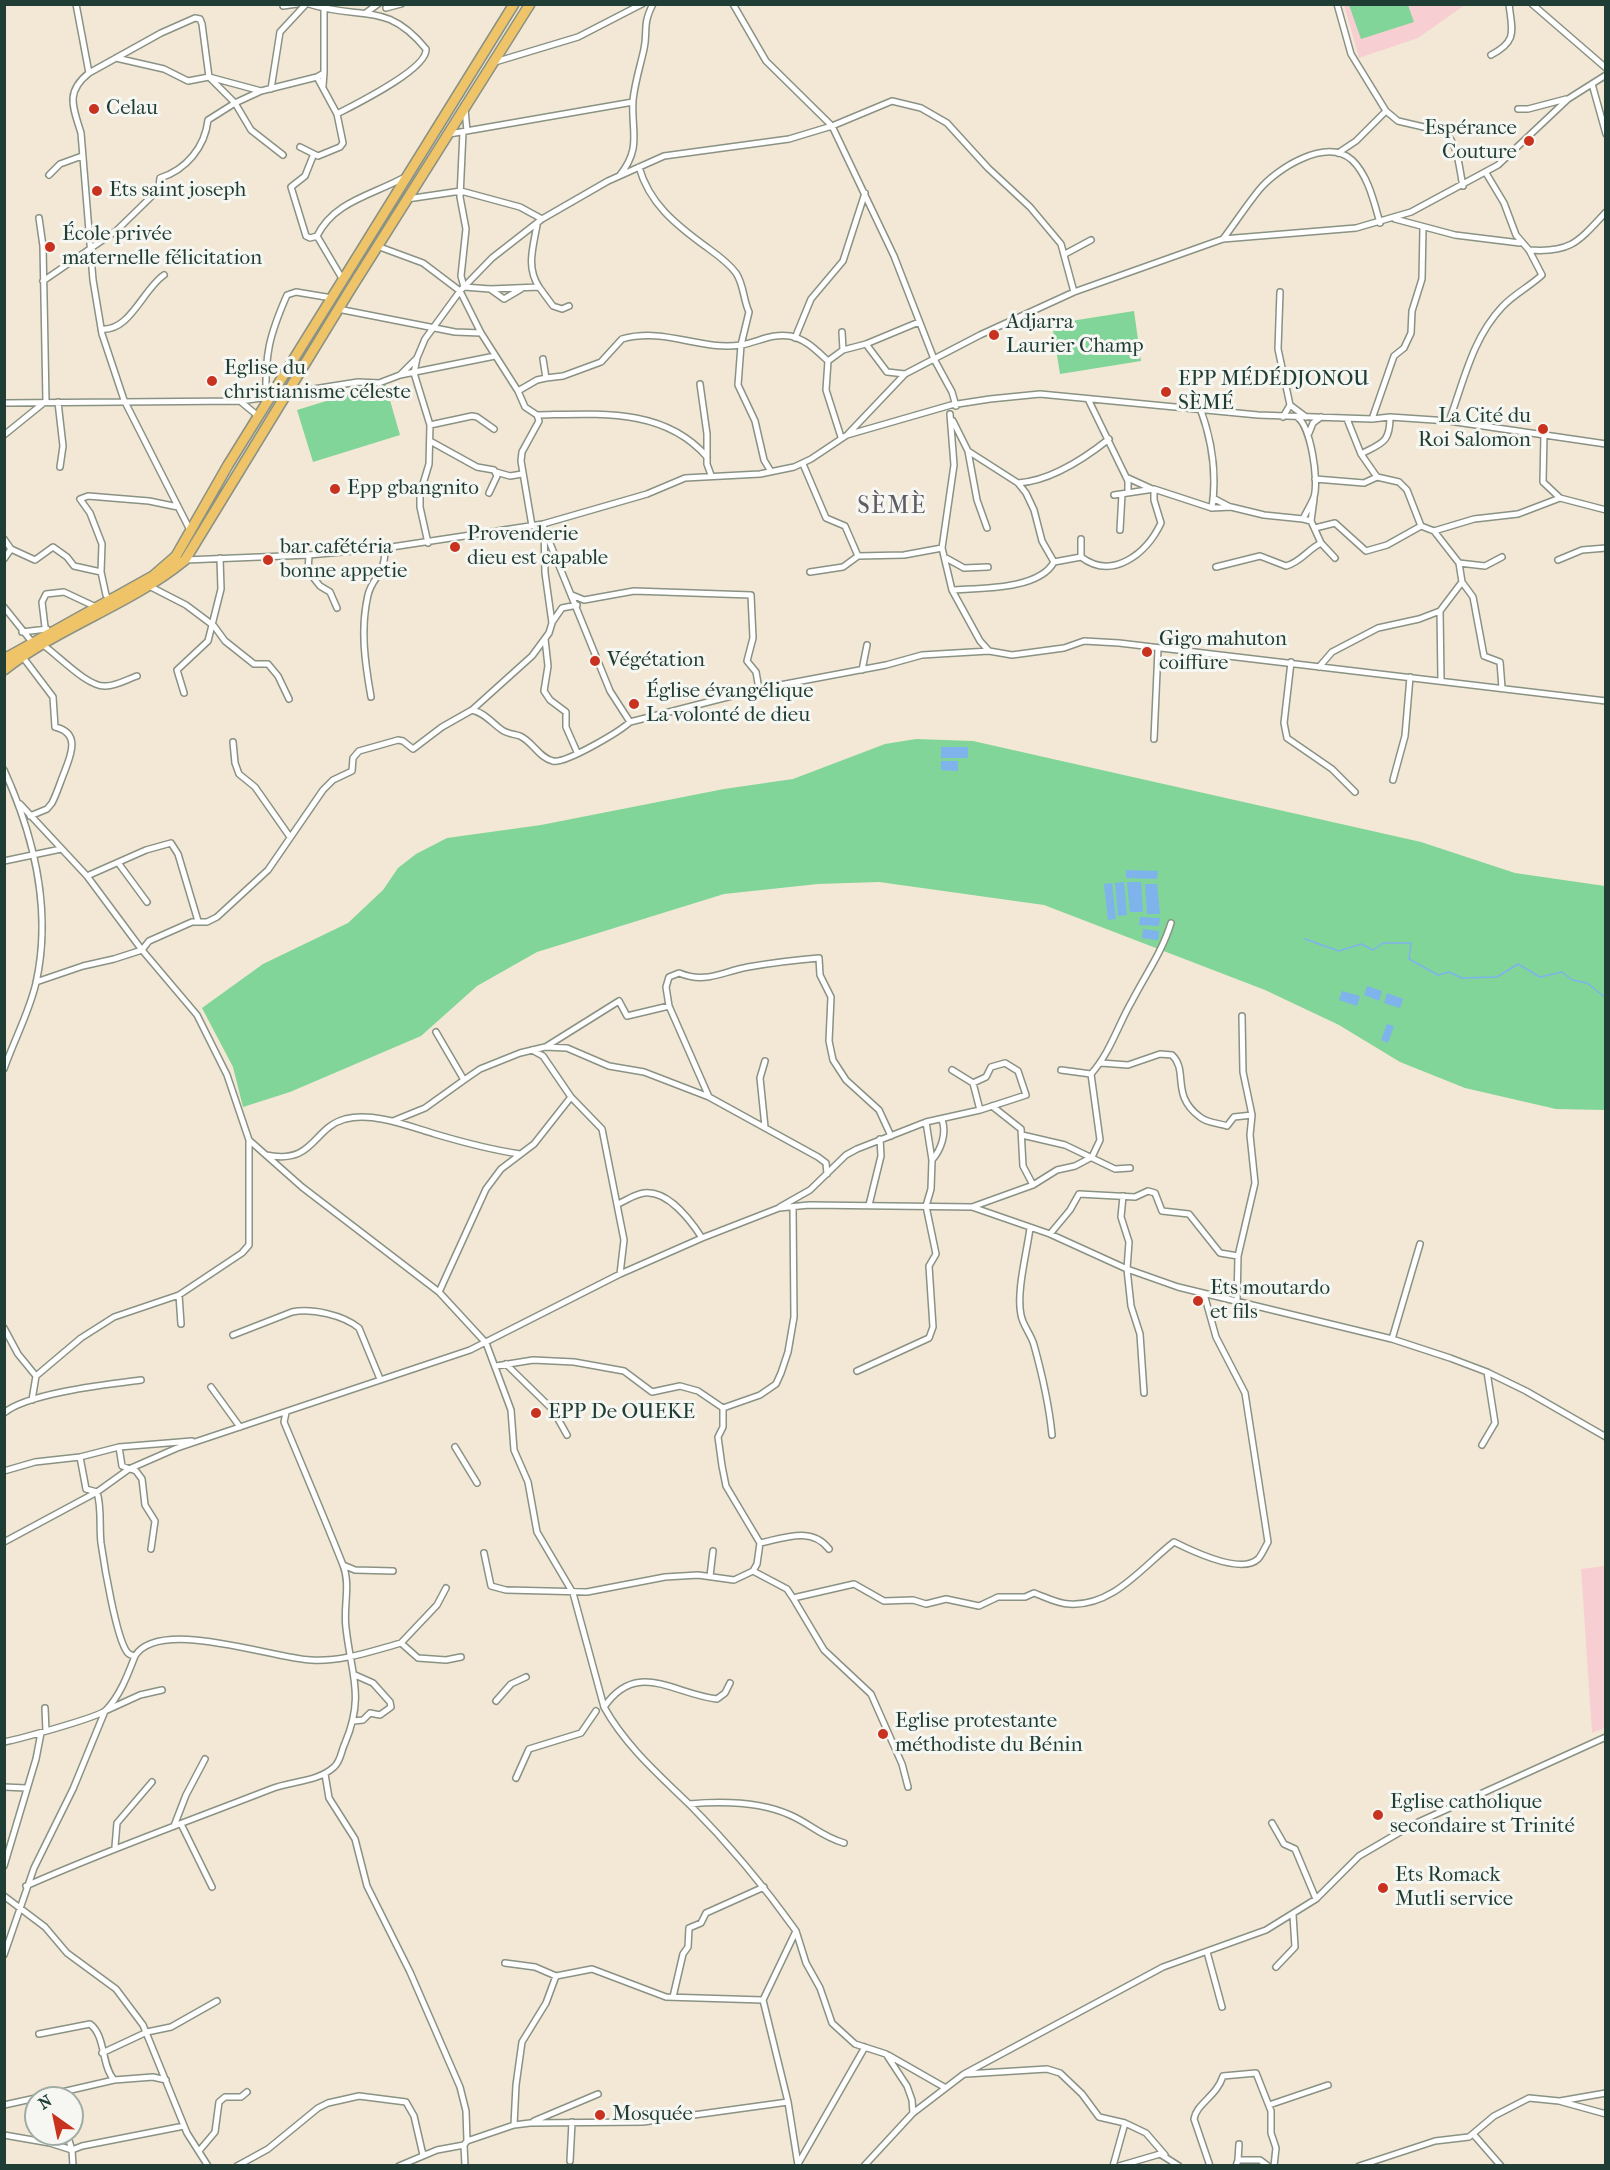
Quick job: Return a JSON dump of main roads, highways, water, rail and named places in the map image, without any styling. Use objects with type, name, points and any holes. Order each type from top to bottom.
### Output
[{"type":"main road","points":[[4,670],[35,644],[48,629],[110,600],[153,576],[168,564],[190,532],[268,398],[412,173],[514,4]]},
{"type":"main road","points":[[4,659],[151,587],[185,560],[377,246],[530,4]]},
{"type":"water","points":[[941,747],[968,747],[968,758],[941,758]]},
{"type":"water","points":[[941,761],[958,761],[958,771],[941,770]]},
{"type":"water","points":[[1126,870],[1158,871],[1157,879],[1126,878]]},
{"type":"water","points":[[1124,882],[1127,915],[1118,916],[1115,883]]},
{"type":"water","points":[[1127,882],[1141,882],[1143,912],[1130,912]]},
{"type":"water","points":[[1112,883],[1116,919],[1108,920],[1104,884]]},
{"type":"water","points":[[1145,884],[1157,884],[1160,914],[1147,914]]},
{"type":"water","points":[[1140,917],[1160,918],[1159,926],[1139,925]]},
{"type":"water","points":[[1143,929],[1159,931],[1158,940],[1142,938]]},
{"type":"water","points":[[1367,986],[1382,991],[1379,1001],[1364,995]]},
{"type":"water","points":[[1342,991],[1360,996],[1357,1006],[1339,1000]]},
{"type":"water","points":[[1387,993],[1403,999],[1400,1008],[1384,1003]]},
{"type":"water","points":[[1387,1024],[1394,1026],[1388,1043],[1381,1040]]},
{"type":"waterway","points":[[1305,939],[1339,951],[1361,944],[1373,950],[1383,943],[1411,943],[1409,959],[1438,975],[1449,972],[1462,978],[1497,977],[1518,964],[1540,977],[1562,972],[1572,980],[1587,983],[1606,998]]},
{"type":"place","name":"Celau","points":[[94,109]]},
{"type":"place","name":"Espérance Couture","points":[[1529,141]]},
{"type":"place","name":"Ets saint joseph","points":[[97,191]]},
{"type":"place","name":"École privée maternelle félicitation","points":[[50,247]]},
{"type":"place","name":"Adjarra Laurier Champ","points":[[994,335]]},
{"type":"place","name":"Eglise du christianisme céleste","points":[[212,381]]},
{"type":"place","name":"EPP MÉDÉDJONOU SÈMÉ","points":[[1166,392]]},
{"type":"place","name":"La Cité du Roi Salomon","points":[[1543,429]]},
{"type":"place","name":"Epp gbangnito","points":[[335,489]]},
{"type":"place","name":"Provenderie dieu est capable","points":[[455,547]]},
{"type":"place","name":"bar cafétéria bonne appetie","points":[[268,560]]},
{"type":"place","name":"Gigo mahuton coiffure","points":[[1147,652]]},
{"type":"place","name":"Végétation","points":[[595,661]]},
{"type":"place","name":"Église évangélique La volonté de dieu","points":[[634,704]]},
{"type":"place","name":"Ets moutardo et fils","points":[[1198,1301]]},
{"type":"place","name":"EPP De OUEKE","points":[[536,1413]]},
{"type":"place","name":"Eglise protestante méthodiste du Bénin","points":[[883,1734]]},
{"type":"place","name":"Eglise catholique secondaire st Trinité","points":[[1378,1815]]},
{"type":"place","name":"Ets Romack Mutli service","points":[[1383,1888]]},
{"type":"place","name":"Mosquée","points":[[600,2115]]},
{"type":"district","name":"SÈMÈ","points":[[892,507]]}]
